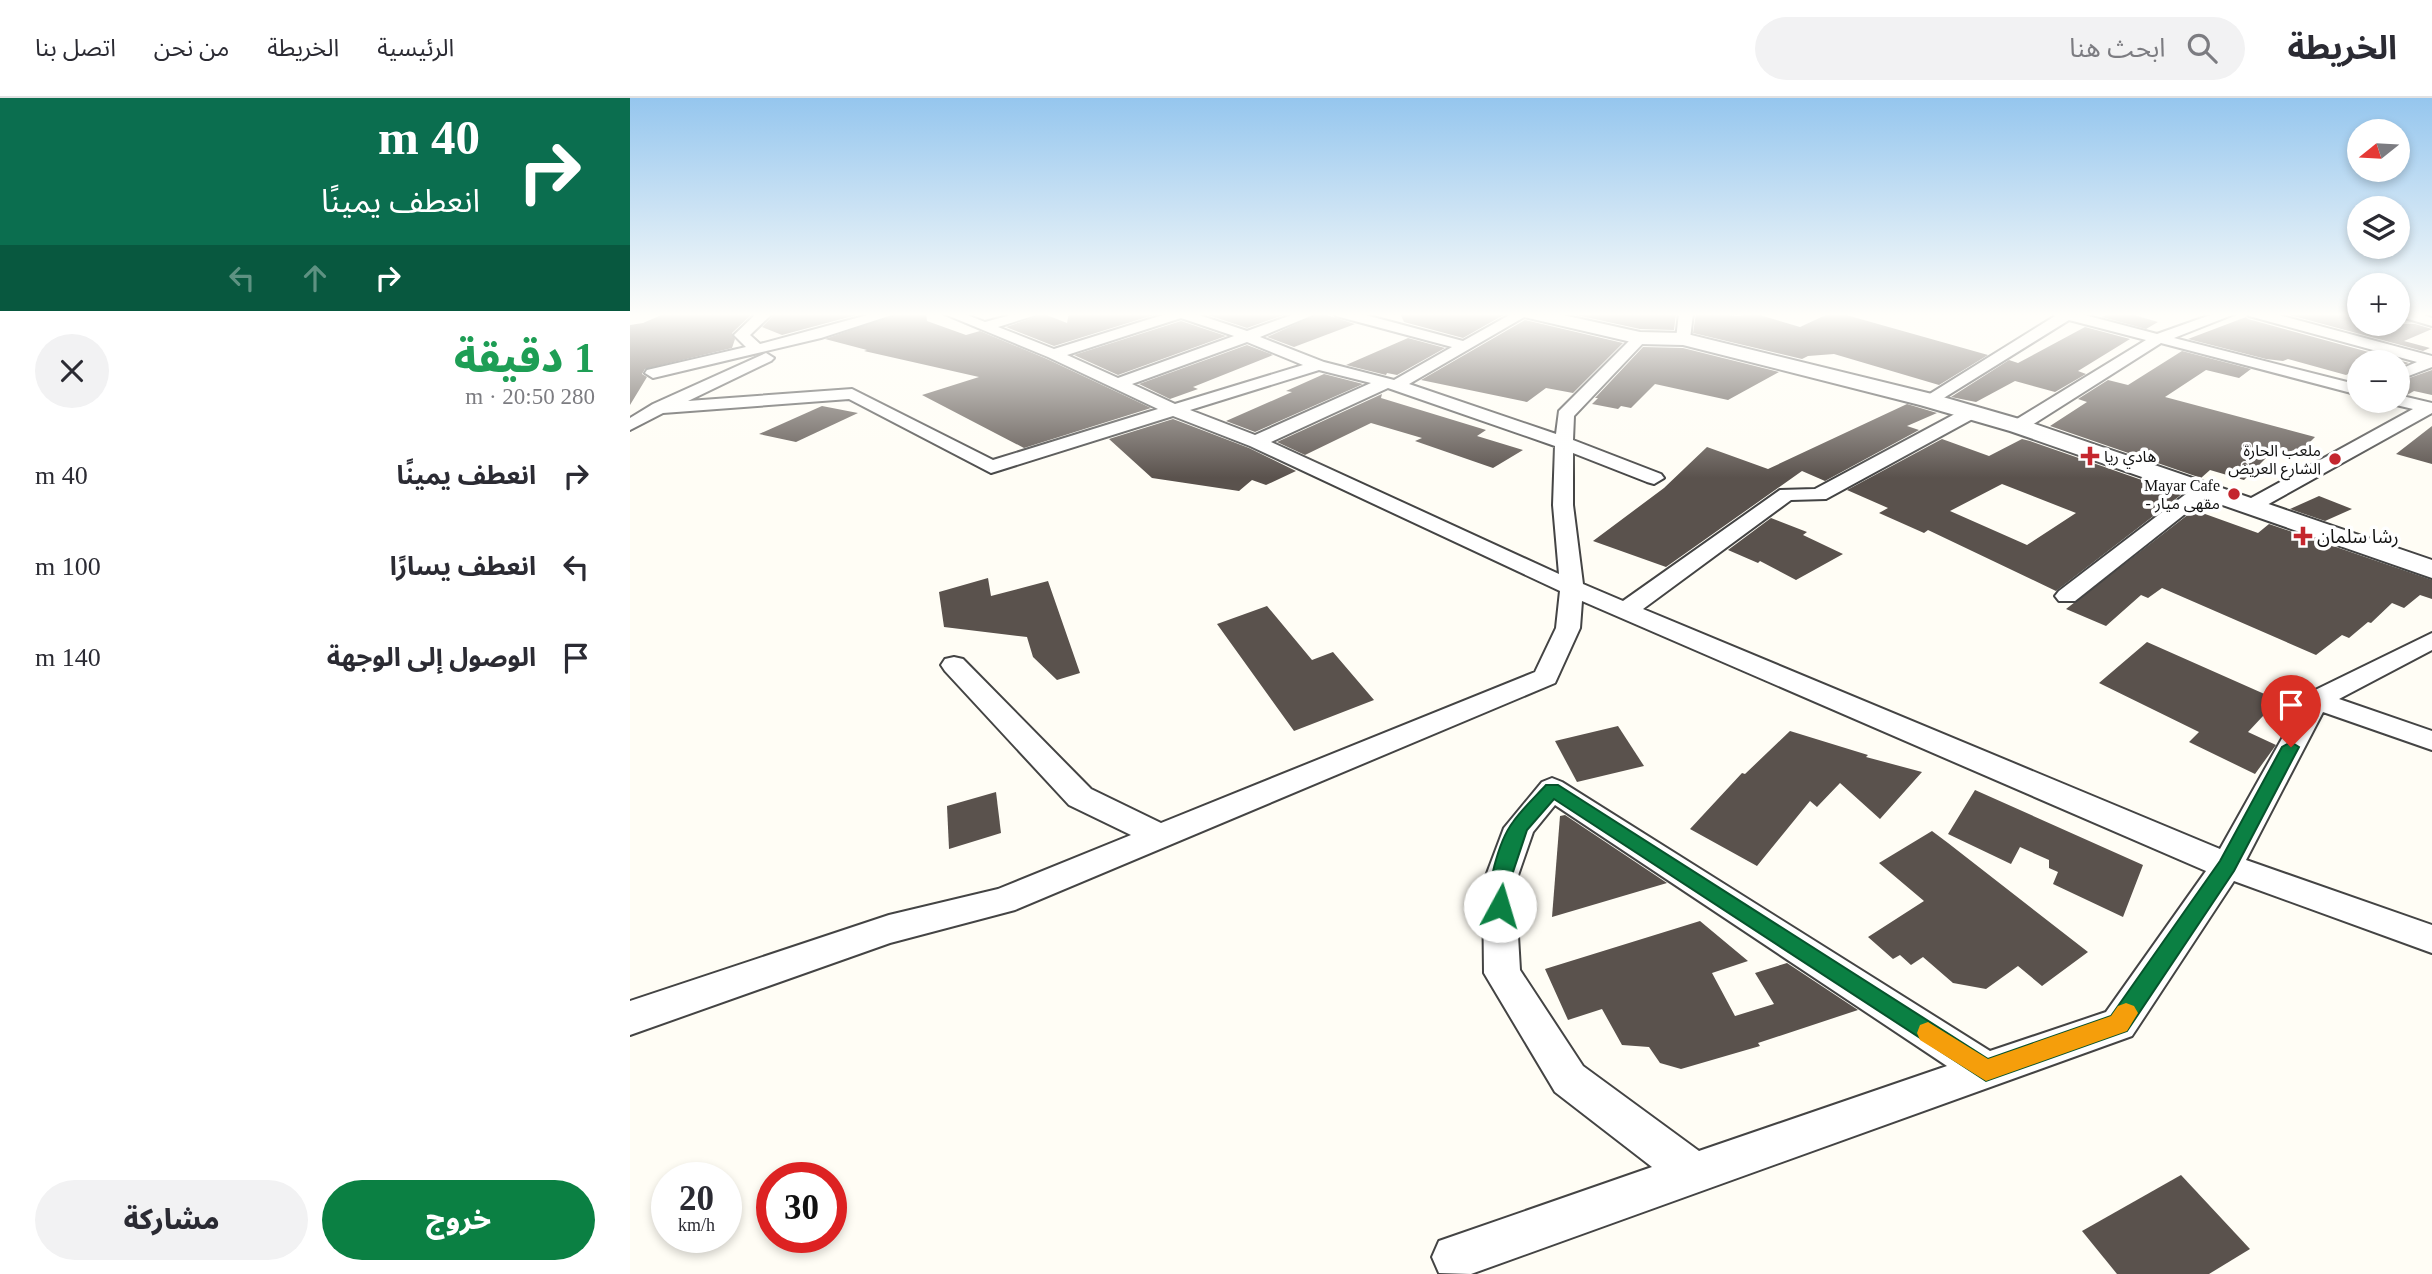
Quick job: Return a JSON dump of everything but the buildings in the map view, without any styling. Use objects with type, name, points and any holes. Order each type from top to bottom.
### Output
[{"type":"street","points":[[653,373],[675,368]]},
{"type":"street","points":[[630,425],[659,408],[745,368]]},
{"type":"street","points":[[1083,368],[1171,409],[1256,442],[1572,588],[2227,866],[2432,939]]},
{"type":"street","points":[[1118,384],[1163,368]]},
{"type":"street","points":[[659,408],[852,394],[991,467],[1308,368]]},
{"type":"street","points":[[1329,368],[1391,384],[1564,443],[1654,478]]},
{"type":"street","points":[[1256,442],[1422,368]]},
{"type":"street","points":[[630,1018],[889,929],[1003,901],[1546,677],[1569,628],[1572,588],[1563,505],[1565,415],[1611,368]]},
{"type":"street","points":[[1799,368],[2018,426],[2432,569]]},
{"type":"street","points":[[1928,400],[1978,368]]},
{"type":"street","points":[[2018,426],[2111,368]]},
{"type":"street","points":[[2274,368],[2347,387]]},
{"type":"street","points":[[2410,403],[2430,408]]},
{"type":"street","points":[[2249,507],[2430,408]]},
{"type":"street","points":[[1625,611],[1787,494],[1819,495],[1972,412]]},
{"type":"street","points":[[2067,596],[2202,491]]},
{"type":"street","points":[[1455,1257],[2119,1024],[2227,866],[2316,700],[2432,640]]},
{"type":"street","points":[[954,665],[1080,797],[1160,836]]},
{"type":"street","points":[[2316,700],[2432,741]]},
{"type":"street","points":[[1694,1173],[1569,1079],[1502,973],[1499,884],[1519,828],[1552,789],[1986,1070]]},
{"type":"slow traffic","points":[[1928,1033],[1986,1070],[2119,1024],[2126,1013]]},
{"type":"place","name":"هادي ريا","points":[[2090,456]]},
{"type":"place","name":"ملعب الحارة الشارع العريض","points":[[2335,459]]},
{"type":"place","name":"Mayar Cafe - مقهى ميار","points":[[2234,494]]},
{"type":"place","name":"رشا سلمان","points":[[2303,536]]},
{"type":"route","points":[[1500,906],[1499,884],[1519,828],[1552,789],[1986,1070],[2119,1024],[2227,866],[2291,747]]}]
